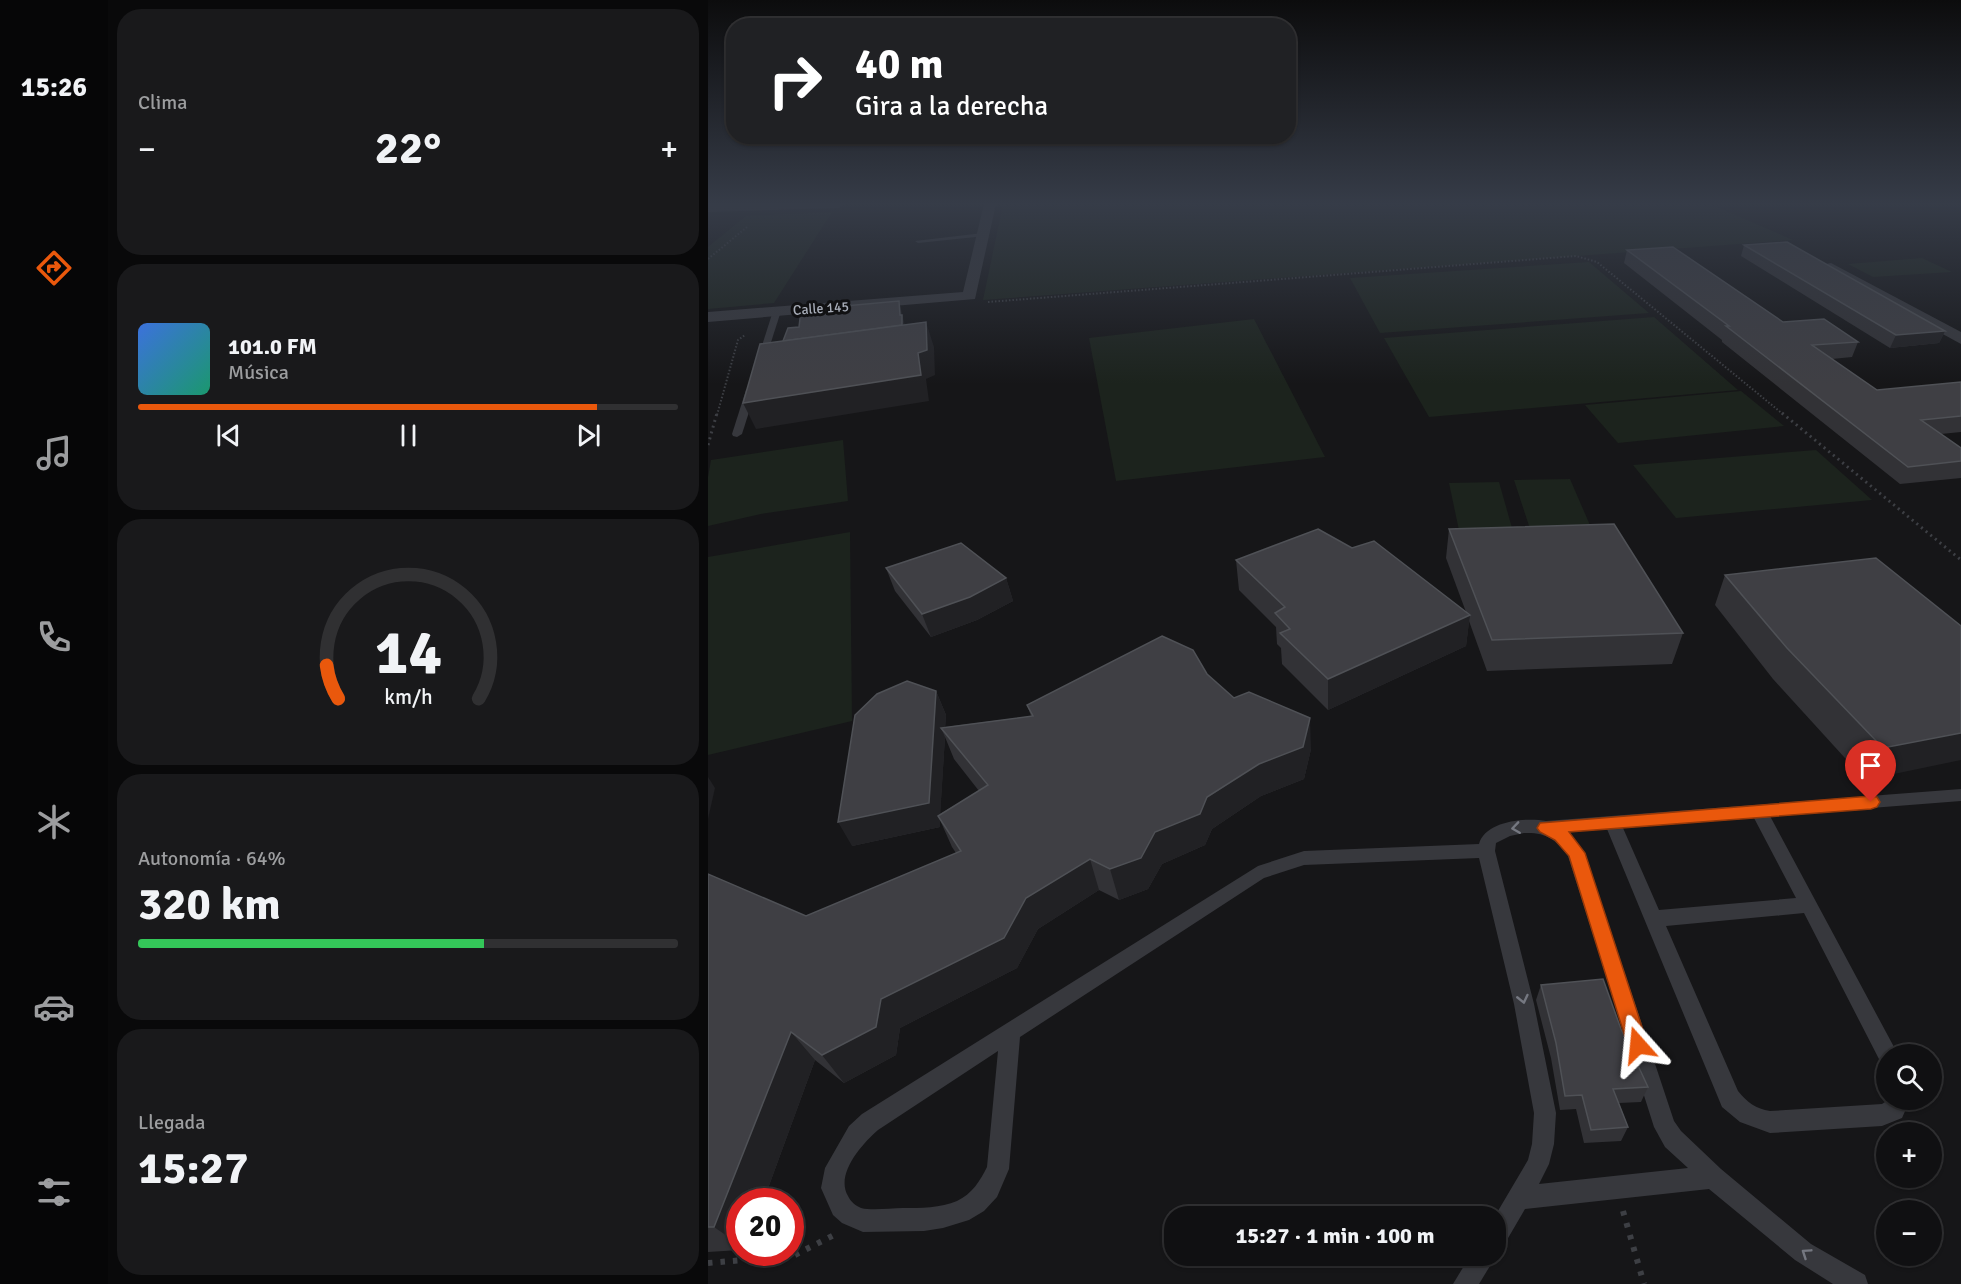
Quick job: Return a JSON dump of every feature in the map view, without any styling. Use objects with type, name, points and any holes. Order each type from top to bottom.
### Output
[{"type":"street","points":[[977,299],[980,264]]},
{"type":"street","points":[[1826,264],[1961,339]]},
{"type":"street","name":"Calle 145","points":[[708,317],[775,316],[977,299]]},
{"type":"lane","points":[[771,364],[759,366],[775,316]]},
{"type":"lane","points":[[737,434],[756,377]]},
{"type":"lane","points":[[1506,1220],[1538,1164],[1543,1144],[1545,1113],[1524,1004],[1486,851],[1489,839],[1503,830],[1522,826],[1546,828],[1961,795]]},
{"type":"lane","points":[[1759,811],[1882,1044]]},
{"type":"lane","points":[[1612,822],[1730,1099],[1737,1108],[1759,1121],[1770,1122],[1882,1114],[1894,1110]]},
{"type":"lane","points":[[1546,828],[1561,835],[1576,853],[1665,1127],[1673,1139],[1713,1177],[1803,1252],[1856,1284]]},
{"type":"lane","points":[[1010,1032],[998,1169],[984,1197],[971,1209],[955,1216],[863,1220],[850,1215],[841,1207],[832,1188],[836,1168],[846,1148],[870,1122],[1010,1032],[1271,867],[1304,858],[1486,851]]},
{"type":"lane","points":[[1653,919],[1808,905]]},
{"type":"lane","points":[[1519,1198],[1713,1177]]},
{"type":"lane","points":[[1465,1284],[1477,1266]]},
{"type":"path","points":[[977,299],[1466,264]]},
{"type":"path","points":[[1599,264],[1961,560]]},
{"type":"path","points":[[708,445],[738,340],[775,316]]},
{"type":"path","points":[[1617,1187],[1644,1284]]},
{"type":"path","points":[[708,1263],[793,1256],[863,1220]]},
{"type":"shaded area","points":[[708,264],[799,264],[774,303],[708,309]]},
{"type":"shaded area","points":[[991,264],[1470,264],[983,300]]},
{"type":"shaded area","points":[[1560,264],[1591,264],[1649,313],[1380,333],[1350,278]]},
{"type":"shaded area","points":[[1848,264],[1935,264],[1952,272],[1873,277]]},
{"type":"shaded area","points":[[1654,317],[1738,390],[1429,417],[1384,338]]},
{"type":"shaded area","points":[[1254,319],[1325,457],[1116,481],[1089,338]]},
{"type":"shaded area","points":[[1741,391],[1784,426],[1618,443],[1585,405]]},
{"type":"shaded area","points":[[843,440],[848,501],[761,514],[708,526],[708,477],[711,460]]},
{"type":"shaded area","points":[[1816,450],[1872,500],[1676,518],[1633,465]]},
{"type":"shaded area","points":[[1570,479],[1593,532],[1531,532],[1514,480]]},
{"type":"shaded area","points":[[1499,482],[1514,535],[1460,535],[1449,483]]},
{"type":"shaded area","points":[[850,532],[852,721],[708,755],[708,557]]},
{"type":"building","points":[[1646,264],[1698,264],[1783,322],[1824,319],[1858,342],[1812,345],[1877,390],[1961,382],[1961,416],[1921,420],[1961,448],[1961,461],[1908,467],[1726,326],[1729,326]]},
{"type":"building","points":[[1776,264],[1826,264],[1945,331],[1896,335]]},
{"type":"building","points":[[899,301],[902,325],[783,341],[788,328],[799,327],[801,310]]},
{"type":"building","points":[[926,322],[927,350],[918,353],[921,375],[743,403],[760,344]]},
{"type":"building","points":[[1614,524],[1683,633],[1492,640],[1449,529]]},
{"type":"building","points":[[1318,529],[1352,548],[1374,541],[1470,615],[1328,679],[1280,633],[1290,629],[1275,613],[1285,607],[1236,560]]},
{"type":"building","points":[[961,543],[1006,578],[970,597],[922,614],[886,568]]},
{"type":"building","points":[[1876,558],[1961,626],[1961,733],[1883,748],[1787,648],[1725,575]]},
{"type":"building","points":[[1162,636],[1193,650],[1207,674],[1234,698],[1249,692],[1310,718],[1303,747],[1259,764],[1207,797],[1200,814],[1155,832],[1141,858],[1110,869],[1090,859],[1026,898],[1004,938],[881,999],[876,1027],[822,1055],[791,1032],[729,1188],[726,1188],[726,1197],[714,1227],[708,1227],[708,874],[806,916],[961,851],[938,816],[988,785],[941,728],[1033,716],[1027,705]]},
{"type":"building","points":[[907,681],[936,691],[929,803],[838,822],[855,715],[877,694]]},
{"type":"building","points":[[1603,979],[1621,1029],[1648,1087],[1613,1089],[1628,1127],[1591,1130],[1582,1095],[1565,1096],[1556,1043],[1541,985]]},
{"type":"route","points":[[1638,1045],[1576,853],[1561,835],[1546,828],[1871,802]]}]
